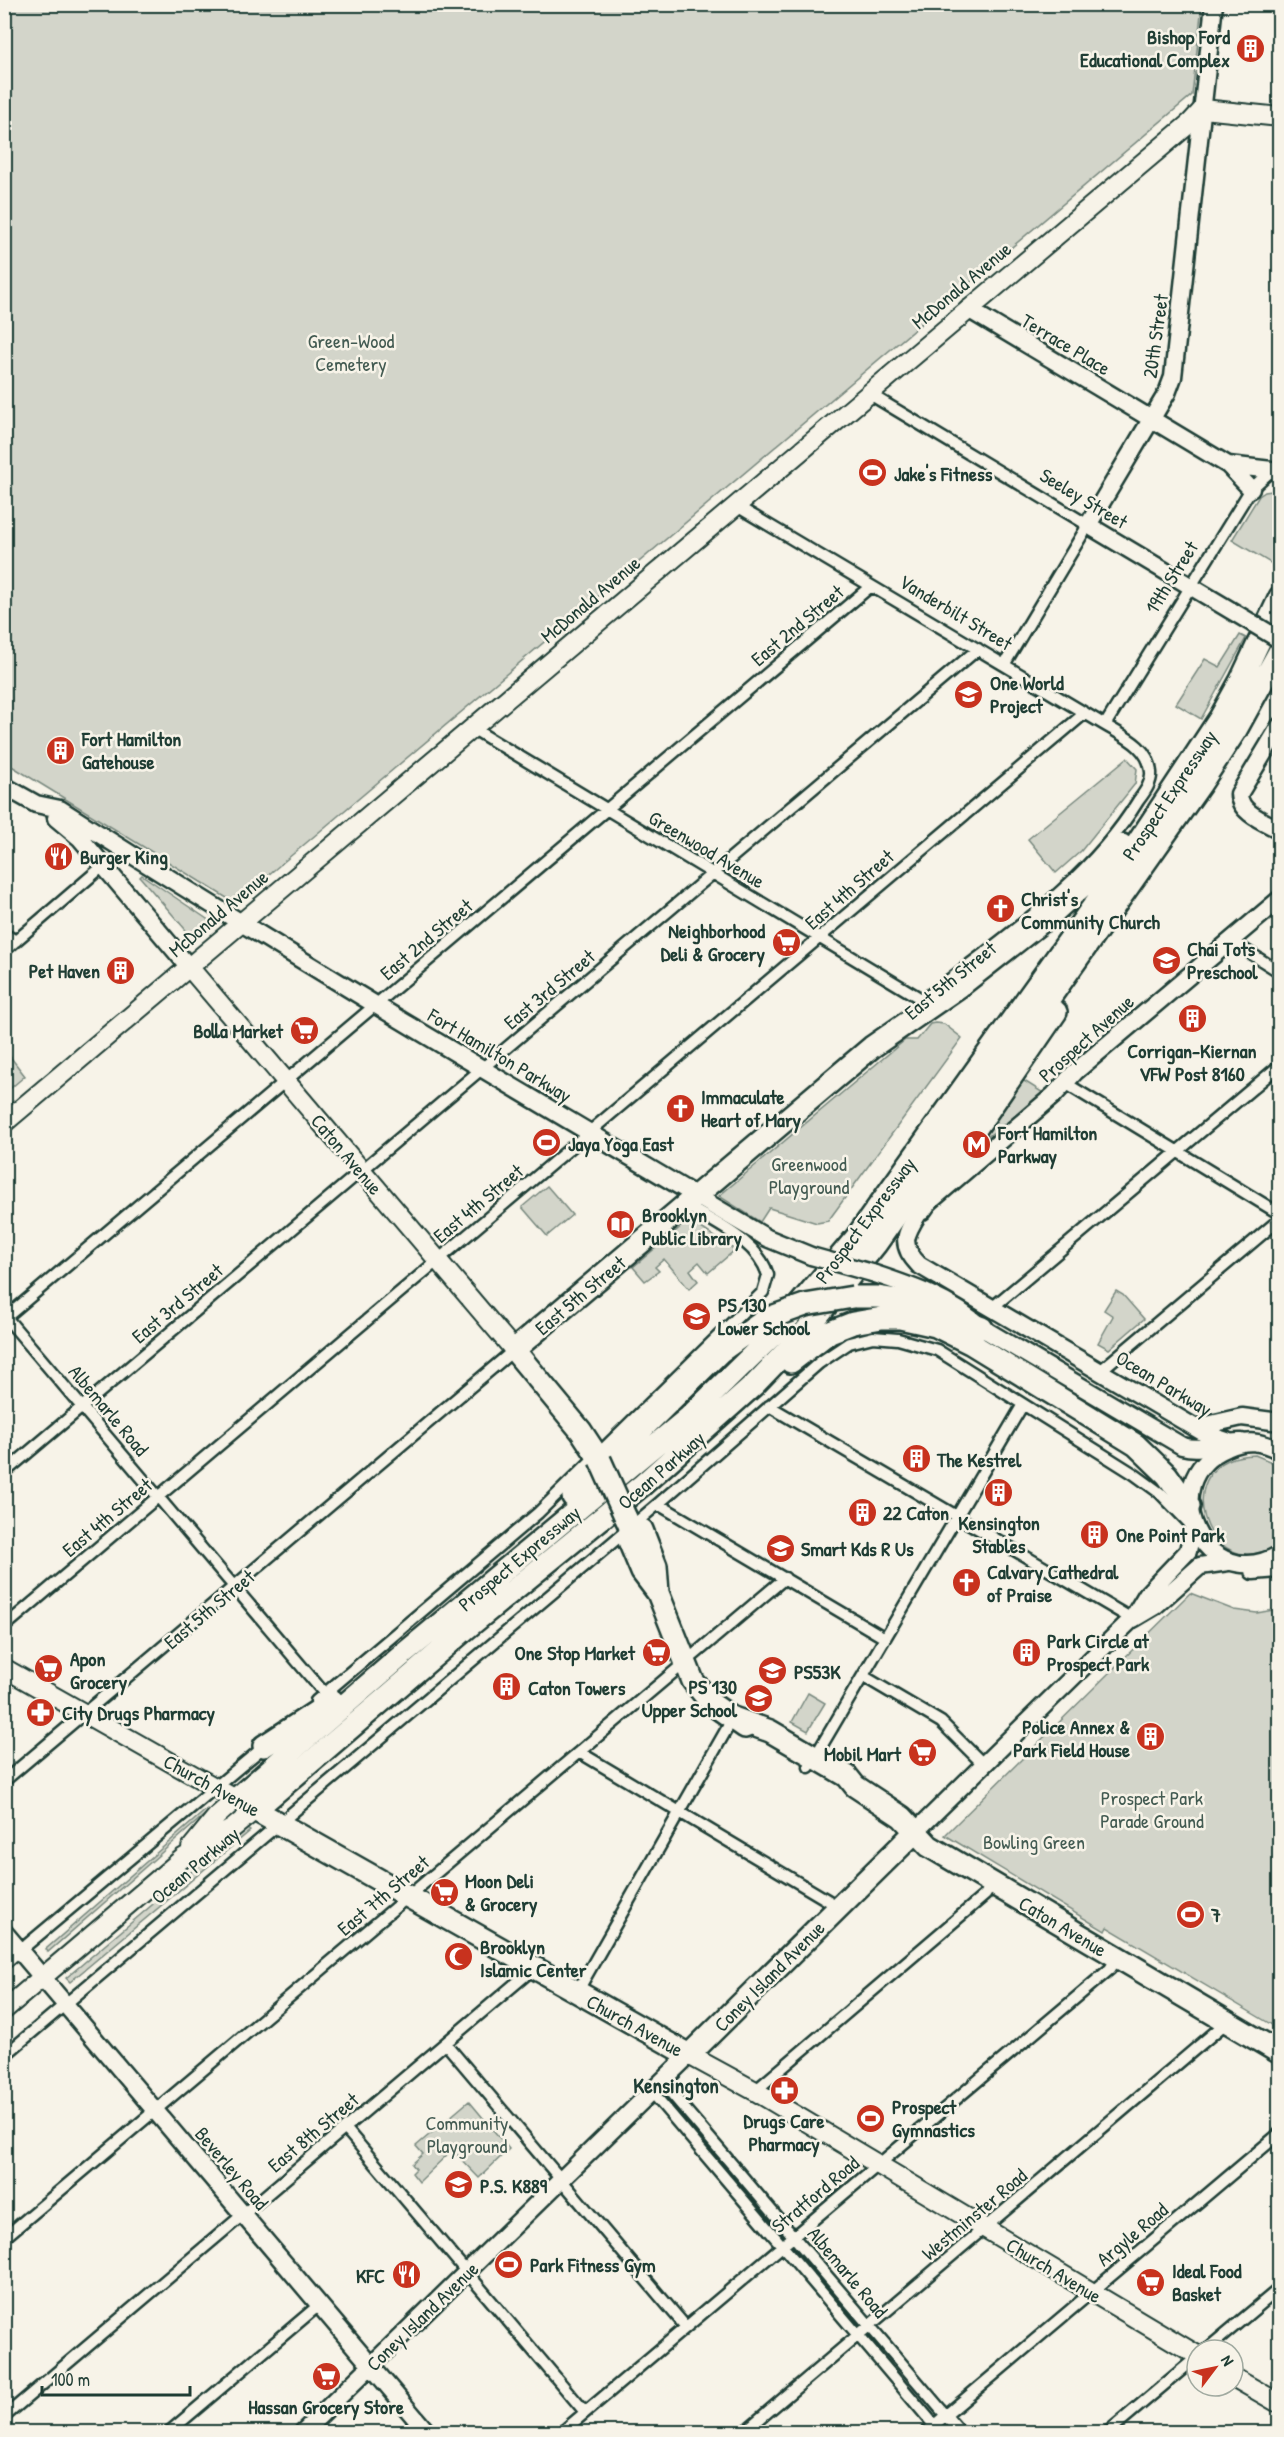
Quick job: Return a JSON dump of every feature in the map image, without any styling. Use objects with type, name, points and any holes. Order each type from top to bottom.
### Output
[{"type":"highway","name":"Prospect Expressway","points":[[236,1799],[400,1657],[689,1417],[778,1330],[862,1229],[1127,859],[1184,774],[1241,680],[1280,597]]},
{"type":"highway","name":"Prospect Expressway","points":[[255,1810],[467,1628],[641,1486],[754,1385],[819,1315],[876,1244],[1113,909],[1236,730],[1280,650]]},
{"type":"highway","points":[[872,1047],[960,986],[1053,913],[1099,871],[1184,774]]},
{"type":"highway","points":[[921,1209],[1084,969],[1113,909]]},
{"type":"highway","name":"East 5th Street","points":[[514,1350],[872,1047]]},
{"type":"highway","points":[[513,1564],[534,1533],[582,1489],[681,1390],[733,1341],[766,1319],[805,1305],[853,1297],[878,1297],[910,1302],[982,1328]]},
{"type":"highway","points":[[754,1385],[842,1326],[882,1318],[916,1320],[952,1333],[1122,1434],[1167,1475],[1189,1506]]},
{"type":"highway","name":"Caton Avenue","points":[[514,1350],[581,1431],[598,1457],[628,1521],[642,1530],[656,1566],[658,1593],[686,1662],[688,1674],[704,1697],[765,1742],[812,1762],[841,1786],[855,1786],[902,1817],[929,1846],[1280,2053]]},
{"type":"highway","points":[[264,1746],[331,1702],[380,1664],[400,1657]]},
{"type":"highway","name":"Church Avenue","points":[[255,1810],[280,1822],[689,2055]]},
{"type":"highway","name":"Coney Island Avenue","points":[[689,2055],[915,1832]]},
{"type":"main road","name":"20th Street","points":[[1088,525],[1167,393],[1173,377],[1214,4]]},
{"type":"main road","points":[[1203,109],[1280,117]]},
{"type":"main road","name":"McDonald Avenue","points":[[4,1123],[1190,123],[1203,109]]},
{"type":"main road","name":"Terrace Place","points":[[968,309],[1228,465],[1277,466]]},
{"type":"main road","points":[[1228,465],[1251,489]]},
{"type":"main road","name":"Seeley Street","points":[[1088,525],[1280,640]]},
{"type":"main road","points":[[1280,726],[1239,794],[1239,803],[1244,810],[1280,830]]},
{"type":"main road","name":"Fort Hamilton Parkway","points":[[4,786],[36,804],[60,809],[241,923],[589,1133],[692,1201],[767,1238],[811,1256],[872,1273],[931,1294],[970,1317],[982,1328],[1182,1446],[1207,1449],[1234,1442]]},
{"type":"main road","name":"Caton Avenue","points":[[36,804],[73,831],[514,1350]]},
{"type":"main road","name":"Prospect Avenue","points":[[921,1209],[1280,899]]},
{"type":"main road","name":"Ocean Parkway","points":[[921,1209],[906,1234],[909,1255],[919,1265],[1198,1427],[1234,1442]]},
{"type":"main road","points":[[1198,1427],[1242,1417],[1276,1420],[1263,1443]]},
{"type":"main road","points":[[1280,1438],[1263,1443],[1234,1442],[1218,1452],[1203,1465],[1194,1482],[1189,1506],[1193,1527],[1206,1545],[1239,1570],[1250,1572],[1280,1569]]},
{"type":"main road","points":[[1263,1443],[1280,1451]]},
{"type":"main road","name":"Coney Island Avenue","points":[[915,1832],[1132,1619],[1147,1594],[1188,1551],[1193,1527]]},
{"type":"main road","name":"Coney Island Avenue","points":[[1132,1619],[1155,1606],[1200,1566],[1266,1560],[1280,1554]]},
{"type":"main road","name":"Church Avenue","points":[[4,1668],[255,1810]]},
{"type":"main road","name":"Ocean Parkway","points":[[183,1858],[217,1816],[236,1799]]},
{"type":"main road","name":"Ocean Parkway","points":[[4,2010],[183,1858],[233,1828],[255,1810]]},
{"type":"main road","name":"Beverley Road","points":[[4,1932],[427,2433]]},
{"type":"main road","name":"Church Avenue","points":[[689,2055],[755,2091],[1185,2349]]},
{"type":"main road","name":"Coney Island Avenue","points":[[303,2433],[689,2055]]},
{"type":"main road","points":[[1245,2384],[1280,2404]]},
{"type":"street","name":"Seeley Street","points":[[868,393],[1088,525]]},
{"type":"street","name":"19th Street","points":[[1105,725],[1189,585],[1251,489],[1277,466]]},
{"type":"street","name":"Vanderbilt Street","points":[[735,505],[1105,725],[1137,745],[1145,753],[1149,762]]},
{"type":"street","name":"20th Street","points":[[1004,665],[1088,525]]},
{"type":"street","name":"East 2nd Street","points":[[5,1317],[871,586]]},
{"type":"street","name":"East 3rd Street","points":[[4,1473],[978,649]]},
{"type":"street","name":"East 4th Street","points":[[4,1627],[1085,713]]},
{"type":"street","name":"Greenwood Avenue","points":[[472,728],[923,1000]]},
{"type":"street","name":"East 5th Street","points":[[872,1047],[923,1000],[1053,897],[1096,858],[1133,810],[1148,785],[1151,775],[1149,762]]},
{"type":"street","points":[[4,951],[103,866]]},
{"type":"street","points":[[4,934],[16,941]]},
{"type":"street","points":[[1231,940],[1280,972]]},
{"type":"street","points":[[993,1307],[1280,1065]]},
{"type":"street","points":[[1065,1083],[1280,1214]]},
{"type":"street","points":[[4,1964],[538,1513],[598,1457],[766,1286],[768,1275],[765,1266],[751,1248],[692,1201]]},
{"type":"street","points":[[1100,1371],[1280,1220]]},
{"type":"street","name":"Albemarle Road","points":[[5,1317],[325,1694]]},
{"type":"street","name":"Ocean Parkway","points":[[4,2056],[280,1822],[628,1521],[658,1503],[829,1355],[849,1343],[873,1337],[912,1341],[937,1350],[1022,1406],[1134,1474],[1160,1493],[1193,1527]]},
{"type":"street","name":"East 5th Street","points":[[4,1781],[514,1350]]},
{"type":"street","points":[[769,1406],[1132,1619]]},
{"type":"street","points":[[812,1762],[1022,1406]]},
{"type":"street","points":[[658,1503],[885,1638]]},
{"type":"street","name":"East 7th Street","points":[[4,2238],[784,1578]]},
{"type":"street","points":[[863,1676],[941,1722],[984,1765]]},
{"type":"street","points":[[577,1992],[733,1718]]},
{"type":"street","points":[[579,1752],[838,1907]]},
{"type":"street","points":[[755,2091],[985,1895],[992,1884]]},
{"type":"street","name":"Stratford Road","points":[[562,2433],[1110,1969],[1117,1958]]},
{"type":"street","name":"East 8th Street","points":[[4,2417],[534,1968]]},
{"type":"street","name":"Westminster Road","points":[[744,2433],[1227,2022]]},
{"type":"street","points":[[446,2044],[686,2327]]},
{"type":"street","name":"Albemarle Road","points":[[656,2086],[680,2102],[960,2433]]},
{"type":"street","name":"Albemarle Road","points":[[656,2086],[668,2112],[858,2336],[933,2430]]},
{"type":"street","points":[[668,2112],[680,2102]]},
{"type":"street","points":[[345,2128],[585,2412]]},
{"type":"street","name":"Argyle Road","points":[[933,2430],[946,2415],[1280,2133]]},
{"type":"street","points":[[1220,2338],[1280,2288]]},
{"type":"street","points":[[169,2433],[319,2305]]},
{"type":"street","points":[[1108,2433],[1185,2366]]},
{"type":"green space","name":"Green-Wood Cemetery","points":[[5,4],[1202,5],[1192,95],[235,903],[5,762]]},
{"type":"green space","points":[[1279,490],[1280,559],[1277,567],[1232,540],[1259,496],[1265,492]]},
{"type":"green space","points":[[1240,635],[1246,638],[1201,719],[1176,704],[1205,659],[1220,667]]},
{"type":"green space","points":[[1127,758],[1137,769],[1135,784],[1081,851],[1056,873],[1028,839]]},
{"type":"green space","points":[[142,875],[210,921],[191,936],[140,877]]},
{"type":"green space","name":"Greenwood Playground","points":[[930,1024],[944,1024],[962,1038],[828,1221],[817,1223],[769,1208],[760,1222],[719,1196],[905,1040],[917,1040]]},
{"type":"green space","points":[[5,1050],[25,1076],[4,1093]]},
{"type":"green space","points":[[1021,1079],[1045,1094],[975,1146]]},
{"type":"green space","points":[[547,1186],[572,1215],[547,1236],[522,1207]]},
{"type":"green space","points":[[689,1220],[735,1250],[708,1273],[699,1262],[690,1270],[698,1281],[689,1289],[664,1259],[655,1267],[659,1271],[645,1281],[633,1267]]},
{"type":"green space","points":[[1116,1291],[1123,1295],[1144,1319],[1109,1349],[1098,1343],[1113,1316],[1104,1310]]},
{"type":"green space","points":[[1255,1455],[1279,1465],[1279,1544],[1253,1554],[1231,1550],[1215,1537],[1205,1518],[1202,1496],[1209,1476],[1226,1461]]},
{"type":"green space","name":"Prospect Park Parade Ground","points":[[1190,1593],[1234,1610],[1257,1613],[1279,1609],[1279,2029],[1107,1927],[1105,1931],[945,1835]]},
{"type":"green space","points":[[808,1693],[825,1703],[808,1731],[792,1722]]},
{"type":"green space","points":[[207,1809],[209,1811],[48,1952],[46,1949]]},
{"type":"green space","points":[[244,1827],[250,1831],[70,1982],[66,1978]]},
{"type":"green space","name":"Community Playground","points":[[469,2101],[509,2149],[479,2178],[452,2150],[419,2182],[412,2173],[416,2169],[412,2164],[423,2154],[416,2146]]},
{"type":"place","name":"Bishop Ford Educational Complex","points":[[1251,48]]},
{"type":"place","name":"Jake's Fitness","points":[[873,473]]},
{"type":"place","name":"One World Project","points":[[969,694]]},
{"type":"place","name":"Fort Hamilton Gatehouse","points":[[61,750]]},
{"type":"place","name":"Burger King","points":[[59,856]]},
{"type":"place","name":"Christ's Community Church","points":[[1000,909]]},
{"type":"place","name":"Neighborhood Deli & Grocery","points":[[786,942]]},
{"type":"place","name":"Chai Tots Preschool","points":[[1166,960]]},
{"type":"place","name":"Pet Haven","points":[[121,970]]},
{"type":"place","name":"Corrigan-Kiernan VFW Post 8160","points":[[1192,1019]]},
{"type":"place","name":"Bolla Market","points":[[304,1030]]},
{"type":"place","name":"Immaculate Heart of Mary","points":[[680,1108]]},
{"type":"place","name":"Jaya Yoga East","points":[[547,1143]]},
{"type":"place","name":"Fort Hamilton Parkway","points":[[977,1144]]},
{"type":"place","name":"Brooklyn Public Library","points":[[621,1225]]},
{"type":"place","name":"PS 130 Lower School","points":[[697,1316]]},
{"type":"place","name":"The Kestrel","points":[[916,1459]]},
{"type":"place","name":"Kensington Stables","points":[[999,1492]]},
{"type":"place","name":"22 Caton","points":[[862,1512]]},
{"type":"place","name":"One Point Park","points":[[1095,1534]]},
{"type":"place","name":"Smart Kds R Us","points":[[780,1548]]},
{"type":"place","name":"Calvary Cathedral of Praise","points":[[966,1583]]},
{"type":"place","name":"One Stop Market","points":[[656,1652]]},
{"type":"place","name":"Park Circle at Prospect Park","points":[[1026,1652]]},
{"type":"place","name":"Apon Grocery","points":[[49,1669]]},
{"type":"place","name":"PS53K","points":[[773,1671]]},
{"type":"place","name":"Caton Towers","points":[[507,1687]]},
{"type":"place","name":"PS 130 Upper School","points":[[758,1698]]},
{"type":"place","name":"City Drugs Pharmacy","points":[[41,1712]]},
{"type":"place","name":"Police Annex & Park Field House","points":[[1151,1737]]},
{"type":"place","name":"Mobil Mart","points":[[922,1753]]},
{"type":"place","name":"Moon Deli & Grocery","points":[[444,1892]]},
{"type":"place","name":"7","points":[[1190,1914]]},
{"type":"place","name":"Brooklyn Islamic Center","points":[[459,1957]]},
{"type":"place","name":"Drugs Care Pharmacy","points":[[784,2090]]},
{"type":"place","name":"Prospect Gymnastics","points":[[871,2118]]},
{"type":"place","name":"P.S. K889","points":[[459,2185]]},
{"type":"place","name":"Park Fitness Gym","points":[[509,2264]]},
{"type":"place","name":"KFC","points":[[406,2275]]},
{"type":"place","name":"Ideal Food Basket","points":[[1151,2282]]},
{"type":"place","name":"Hassan Grocery Store","points":[[326,2376]]},
{"type":"district","name":"Kensington","points":[[676,2085]]},
{"type":"park label","name":"Bowling Green","points":[[1034,1841]]}]
